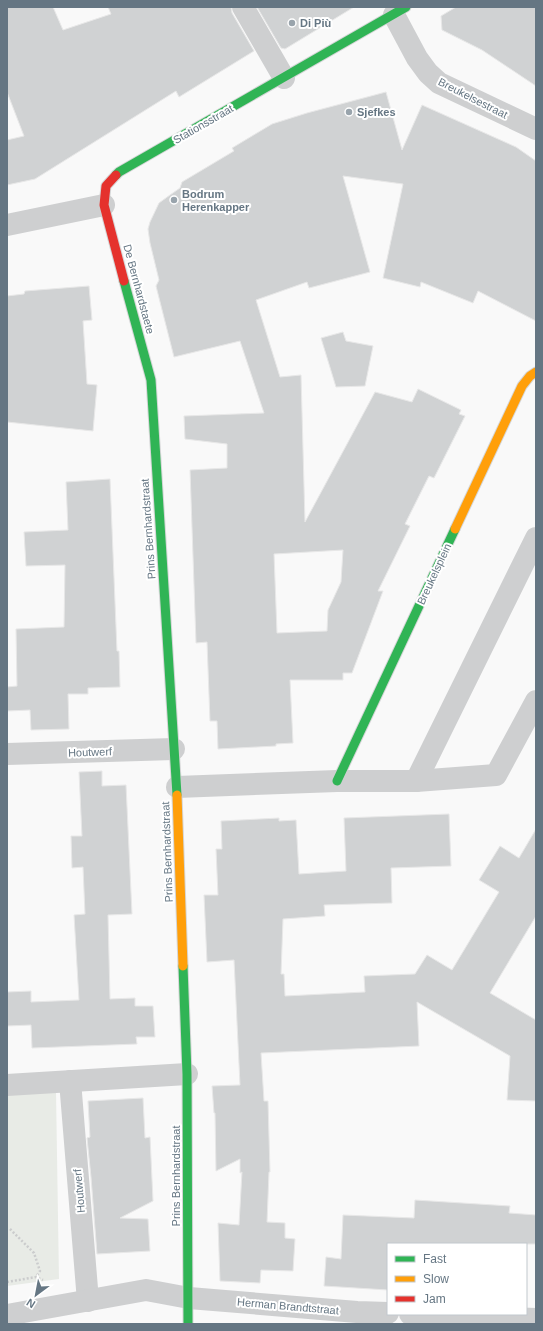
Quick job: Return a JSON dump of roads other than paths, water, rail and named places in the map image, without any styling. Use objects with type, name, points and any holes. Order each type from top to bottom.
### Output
[{"type":"street","points":[[243,7],[284,78]]},
{"type":"street","name":"Stationsstraat","points":[[104,205],[106,186],[120,172],[400,11]]},
{"type":"street","name":"Breukelsestraat","points":[[400,11],[417,58],[428,73],[439,83],[536,129]]},
{"type":"street","points":[[7,225],[104,205]]},
{"type":"street","name":"De Bernhardstaete","points":[[104,205],[151,380]]},
{"type":"street","name":"Breukelsplein","points":[[337,781],[522,386],[530,376],[536,372]]},
{"type":"street","name":"Prins Bernhardstraat","points":[[151,380],[177,787],[187,1074],[188,1324]]},
{"type":"street","points":[[416,781],[536,538]]},
{"type":"street","points":[[177,787],[337,781],[416,781],[496,775],[536,701]]},
{"type":"street","name":"Houtwerf","points":[[7,754],[174,749]]},
{"type":"street","points":[[7,1085],[187,1074]]},
{"type":"street","name":"Houtwerf","points":[[70,1081],[88,1301]]},
{"type":"street","name":"Herman Brandtstraat","points":[[7,1315],[146,1290],[189,1298],[357,1312],[387,1313]]},
{"type":"street","points":[[435,1315],[536,1319]]},
{"type":"place","name":"Di Più","points":[[292,23]]},
{"type":"place","name":"Sjefkes","points":[[349,112]]},
{"type":"place","name":"Bodrum Herenkapper","points":[[174,200]]}]
